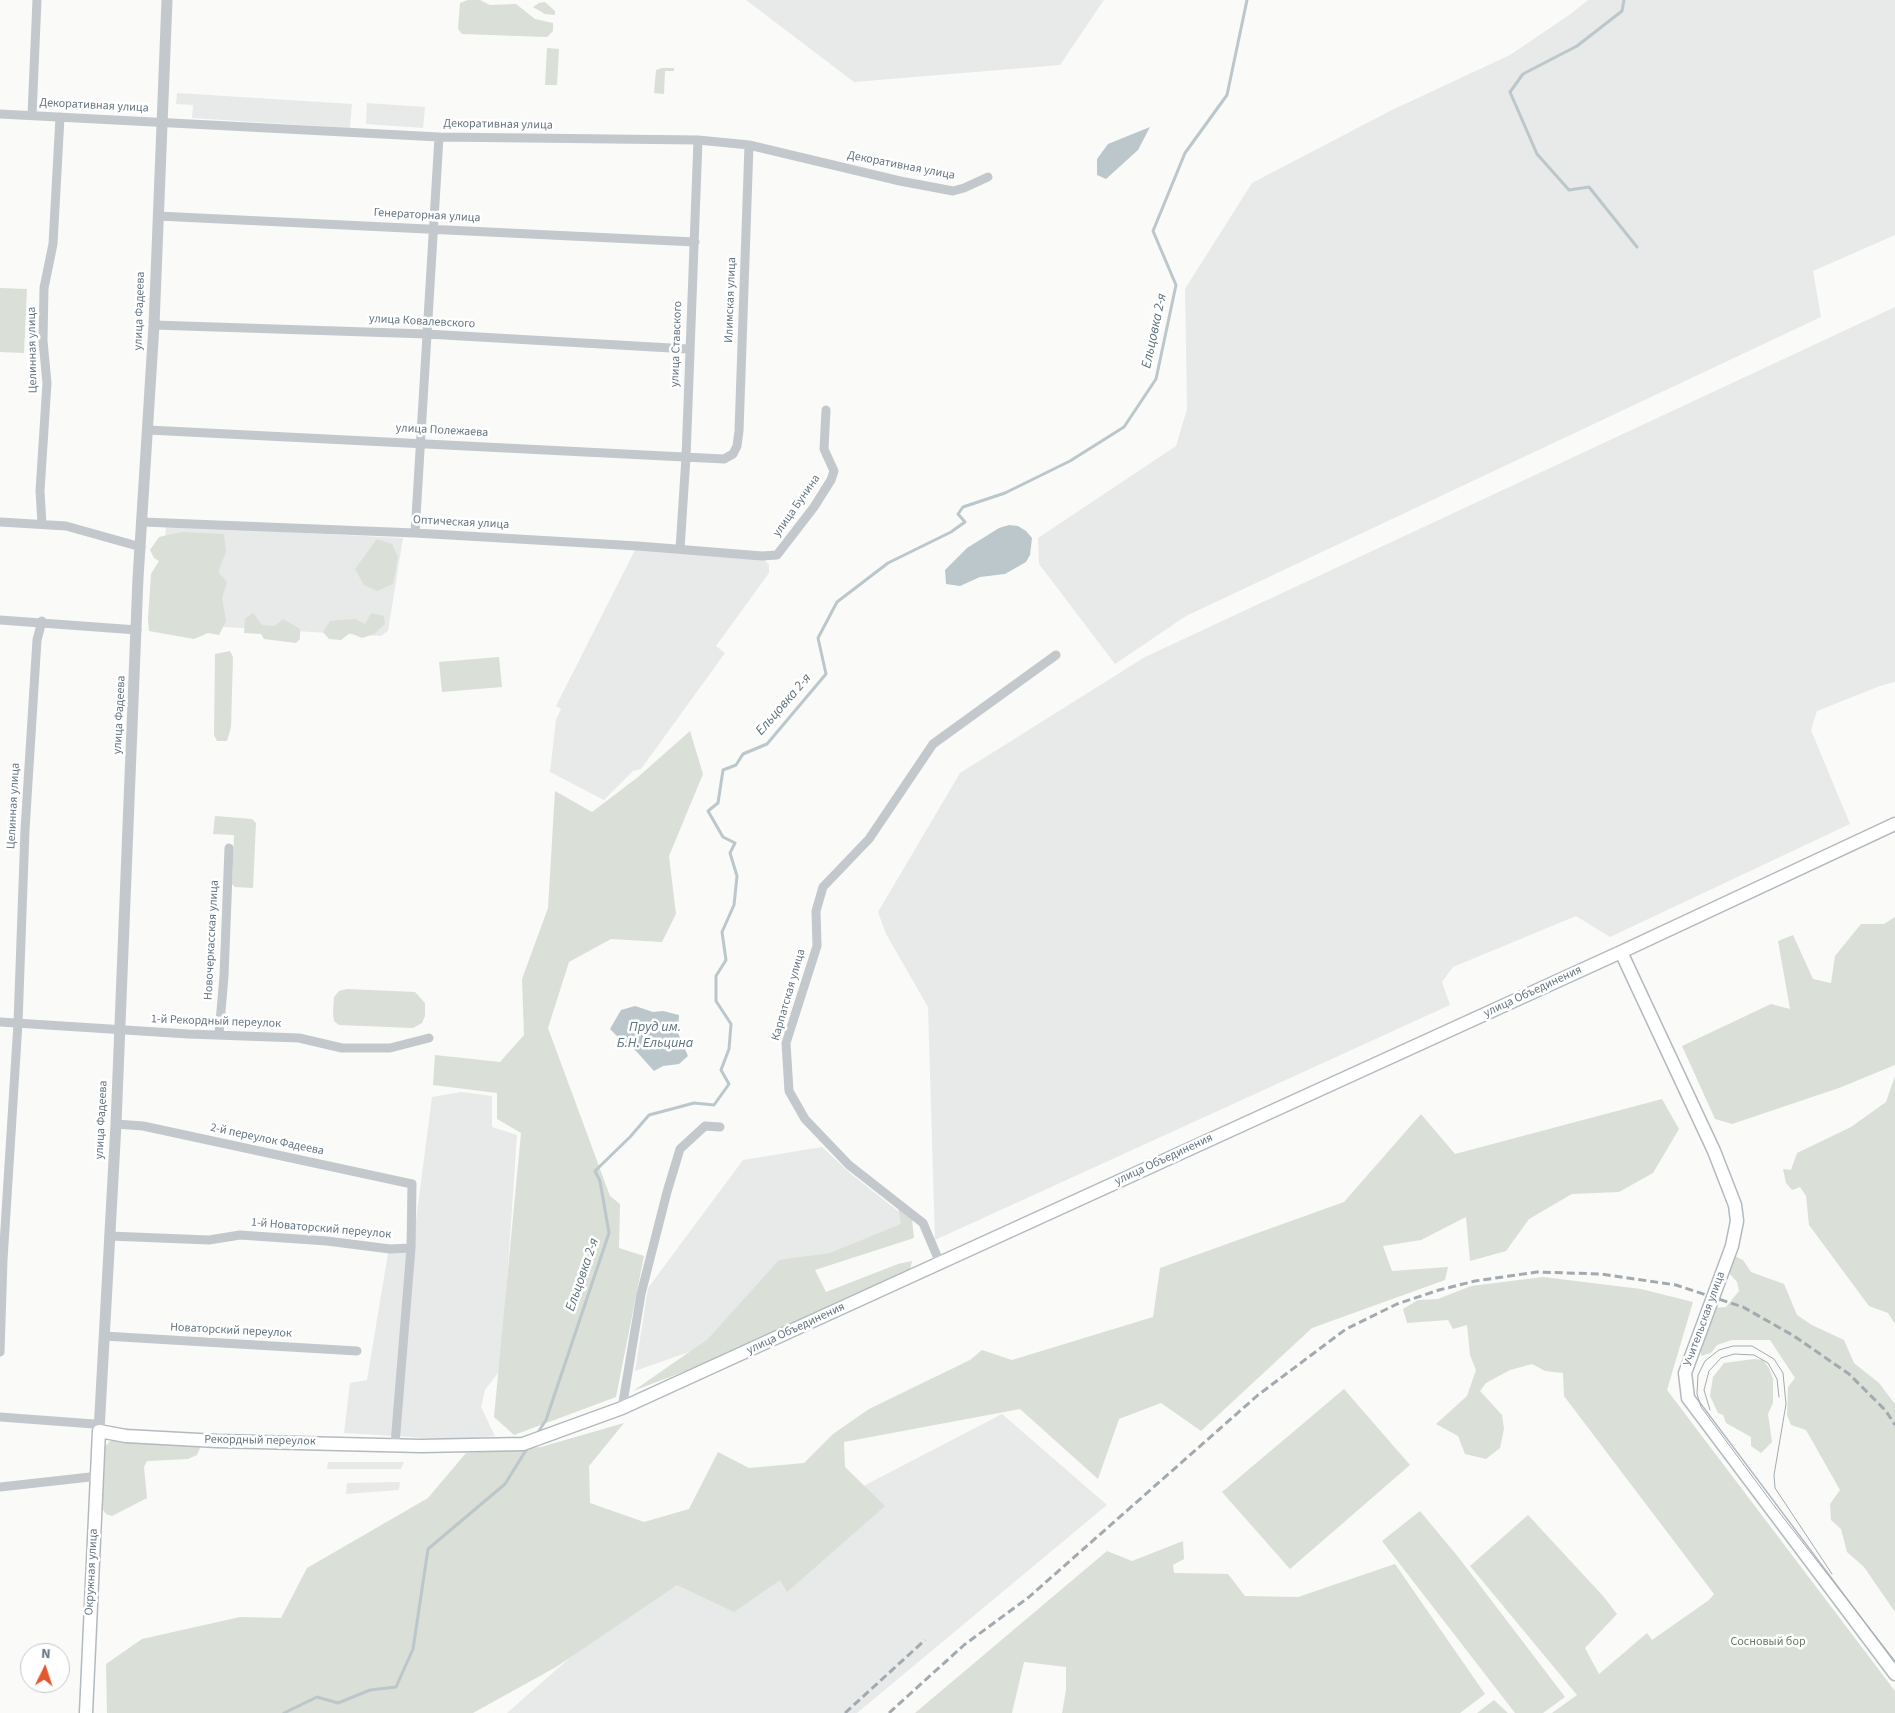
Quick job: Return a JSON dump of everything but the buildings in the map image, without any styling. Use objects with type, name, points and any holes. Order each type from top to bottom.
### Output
[{"type":"main road","name":"улица Объединения","points":[[420,1446],[523,1444],[622,1408],[1622,952],[1895,824]]},
{"type":"main road","name":"Учительская улица","points":[[1622,952],[1714,1152],[1735,1205],[1737,1221],[1732,1246],[1685,1373],[1688,1398],[1895,1674]]},
{"type":"main road","name":"Рекордный переулок","points":[[99,1431],[126,1436],[199,1440],[420,1446]]},
{"type":"main road","name":"Окружная улица","points":[[86,1713],[99,1431]]},
{"type":"street","points":[[32,115],[37,0]]},
{"type":"street","name":"улица Фадеева","points":[[99,1431],[116,1124],[141,547],[154,325],[167,0]]},
{"type":"street","name":"Декоративная улица","points":[[0,114],[439,137],[698,140],[749,144],[891,179],[953,191],[988,177]]},
{"type":"street","name":"Целинная улица","points":[[42,524],[40,491],[47,383],[43,341],[44,288],[53,244],[60,117]]},
{"type":"street","points":[[415,533],[419,443],[435,229],[439,137]]},
{"type":"street","name":"улица Ставского","points":[[680,549],[686,457],[688,349],[698,140]]},
{"type":"street","name":"Илимская улица","points":[[733,454],[737,446],[739,431],[749,144]]},
{"type":"street","name":"Генераторная улица","points":[[158,216],[694,242]]},
{"type":"street","name":"улица Ковалевского","points":[[154,325],[427,334],[688,349]]},
{"type":"street","name":"улица Бунина","points":[[777,555],[814,507],[831,480],[834,471],[824,449],[826,410]]},
{"type":"street","name":"улица Полежаева","points":[[148,430],[724,460],[733,454]]},
{"type":"street","points":[[0,522],[66,526],[141,547]]},
{"type":"street","name":"Оптическая улица","points":[[143,522],[415,533],[680,549],[762,556],[777,555]]},
{"type":"street","points":[[0,620],[42,621],[137,630]]},
{"type":"street","name":"Целинная улица","points":[[0,1352],[2,1260],[18,1023],[25,830],[37,640],[42,621]]},
{"type":"street","name":"Карпатская улица","points":[[940,1263],[923,1223],[849,1165],[805,1119],[789,1091],[786,1043],[817,946],[816,911],[823,887],[869,838],[933,744],[1056,655]]},
{"type":"street","name":"Новочеркасская улица","points":[[219,1034],[224,976],[228,848]]},
{"type":"street","name":"1-й Рекордный переулок","points":[[0,1022],[120,1030],[299,1038],[342,1048],[390,1048],[429,1038]]},
{"type":"street","name":"2-й переулок Фадеева","points":[[116,1124],[143,1126],[412,1184],[410,1248]]},
{"type":"street","points":[[622,1408],[641,1294],[666,1192],[680,1150],[705,1126],[720,1128]]},
{"type":"street","name":"1-й Новаторский переулок","points":[[109,1236],[208,1240],[240,1235],[327,1240],[390,1249],[410,1248]]},
{"type":"street","points":[[395,1444],[410,1248]]},
{"type":"street","name":"Новаторский переулок","points":[[104,1336],[357,1351]]},
{"type":"street","points":[[0,1417],[94,1424],[99,1431]]},
{"type":"street","points":[[0,1486],[52,1482],[90,1477],[97,1474]]},
{"type":"shaded area","points":[[746,0],[1104,0],[1060,65],[854,82]]},
{"type":"shaded area","points":[[1588,0],[1895,0],[1895,235],[1813,271],[1821,317],[1186,616],[1115,664],[1039,564],[1038,538],[1176,446],[1187,409],[1185,289],[1252,183],[1392,110],[1510,55]]},
{"type":"shaded area","points":[[177,93],[352,104],[350,128],[192,118],[193,105],[176,104]]},
{"type":"shaded area","points":[[367,103],[425,107],[423,128],[366,124]]},
{"type":"shaded area","points":[[1895,307],[1895,682],[1817,711],[1811,730],[1850,824],[1610,937],[1576,916],[1453,967],[1442,982],[1450,1005],[935,1240],[928,1007],[886,934],[878,912],[960,773],[1145,657]]},
{"type":"shaded area","points":[[166,526],[403,538],[388,631],[381,636],[174,624],[161,611]]},
{"type":"shaded area","points":[[636,548],[763,558],[769,565],[769,573],[716,646],[725,653],[641,769],[633,771],[604,800],[550,772],[556,720],[561,709],[556,706]]},
{"type":"shaded area","points":[[461,1092],[492,1096],[492,1127],[517,1135],[501,1369],[485,1390],[481,1407],[495,1436],[457,1440],[344,1433],[350,1383],[367,1380],[388,1253],[412,1251],[432,1097]]},
{"type":"shaded area","points":[[822,1147],[851,1174],[903,1215],[905,1228],[843,1255],[782,1262],[703,1347],[635,1371],[648,1288],[743,1160]]},
{"type":"shaded area","points":[[1002,1414],[1107,1505],[857,1713],[507,1713],[623,1611]]},
{"type":"shaded area","points":[[328,1462],[404,1462],[401,1469],[327,1469]]},
{"type":"shaded area","points":[[400,1482],[399,1490],[346,1494],[347,1483]]},
{"type":"green space","points":[[468,0],[480,0],[490,5],[516,4],[535,19],[553,23],[553,31],[547,37],[462,34],[458,29],[460,3]]},
{"type":"green space","points":[[545,2],[555,11],[555,15],[545,14],[533,7]]},
{"type":"green space","points":[[547,48],[559,49],[557,85],[545,85]]},
{"type":"green space","points":[[674,68],[674,71],[665,71],[664,94],[654,93],[656,70]]},
{"type":"green space","points":[[0,288],[27,289],[24,353],[0,352]]},
{"type":"green space","points":[[182,532],[224,534],[226,552],[218,572],[227,582],[222,598],[226,621],[219,635],[208,633],[194,639],[149,631],[151,574],[159,561],[154,558],[150,550],[159,537]]},
{"type":"green space","points":[[377,539],[392,544],[398,557],[393,584],[377,591],[364,585],[355,569]]},
{"type":"green space","points":[[253,613],[262,625],[275,626],[283,619],[300,629],[300,639],[296,643],[264,639],[261,634],[244,633],[245,619]]},
{"type":"green space","points":[[371,613],[384,616],[385,624],[374,634],[362,638],[350,633],[341,640],[329,639],[323,632],[330,621],[355,619],[365,624]]},
{"type":"green space","points":[[230,651],[233,657],[231,727],[227,741],[217,741],[214,735],[215,654]]},
{"type":"green space","points":[[499,657],[502,687],[442,692],[439,662]]},
{"type":"green space","points":[[690,731],[703,774],[669,856],[676,914],[662,942],[611,939],[569,962],[548,1028],[610,1196],[620,1204],[619,1248],[644,1256],[616,1397],[514,1435],[494,1417],[521,1133],[497,1119],[497,1093],[433,1085],[435,1055],[500,1062],[524,1035],[522,979],[548,908],[555,791],[592,812],[638,777]]},
{"type":"green space","points":[[215,816],[252,819],[256,823],[253,888],[235,887],[232,884],[234,835],[213,834]]},
{"type":"green space","points":[[1895,917],[1895,1065],[1839,1088],[1732,1124],[1715,1119],[1682,1046],[1771,1004],[1790,1009],[1778,941],[1793,935],[1813,979],[1831,983],[1835,956],[1861,924],[1884,924]]},
{"type":"green space","points":[[347,989],[415,992],[425,1003],[425,1016],[422,1023],[413,1028],[339,1025],[334,1021],[334,997],[339,991]]},
{"type":"green space","points":[[1895,1076],[1895,1324],[1888,1313],[1869,1306],[1809,1225],[1806,1196],[1800,1187],[1792,1190],[1786,1183],[1783,1169],[1791,1170],[1797,1153],[1851,1127],[1886,1102]]},
{"type":"green space","points":[[1662,1099],[1679,1129],[1653,1173],[1619,1192],[1572,1194],[1529,1219],[1506,1251],[1470,1261],[1466,1217],[1421,1240],[1383,1246],[1392,1271],[1448,1267],[1445,1280],[1312,1328],[1201,1431],[1161,1403],[1119,1419],[1098,1479],[1020,1409],[844,1442],[845,1467],[885,1506],[787,1592],[780,1580],[734,1612],[677,1585],[556,1667],[473,1713],[107,1713],[106,1664],[142,1639],[240,1617],[281,1618],[307,1568],[428,1498],[466,1453],[541,1447],[624,1423],[589,1466],[590,1503],[644,1522],[689,1509],[718,1452],[749,1468],[804,1463],[833,1434],[869,1409],[970,1360],[982,1350],[1012,1360],[1153,1317],[1160,1268],[1344,1202],[1421,1114],[1455,1154]]},
{"type":"green space","points":[[898,1207],[912,1219],[914,1238],[815,1270],[826,1292],[898,1264],[912,1261],[910,1270],[720,1358],[633,1391],[708,1339],[779,1260],[830,1253],[901,1224]]},
{"type":"green space","points":[[1733,1255],[1743,1260],[1751,1272],[1784,1284],[1797,1315],[1812,1325],[1844,1340],[1854,1363],[1879,1383],[1895,1404],[1895,1612],[1864,1567],[1847,1552],[1841,1529],[1831,1520],[1830,1504],[1840,1490],[1806,1430],[1791,1425],[1787,1415],[1788,1387],[1795,1378],[1770,1340],[1732,1340],[1717,1345],[1711,1353],[1701,1356],[1701,1345],[1715,1308],[1726,1307],[1739,1291],[1737,1282],[1729,1273],[1728,1259]]},
{"type":"green space","name":"Сосновый бор","points":[[1543,1277],[1641,1289],[1693,1302],[1667,1390],[1895,1691],[1895,1713],[1552,1713],[1577,1695],[1470,1566],[1528,1515],[1603,1596],[1617,1614],[1585,1648],[1599,1674],[1647,1633],[1652,1640],[1709,1600],[1714,1594],[1564,1396],[1563,1373],[1545,1371],[1532,1364],[1510,1370],[1486,1383],[1480,1391],[1502,1415],[1504,1429],[1500,1448],[1486,1459],[1465,1454],[1458,1436],[1436,1424],[1467,1396],[1476,1370],[1470,1355],[1467,1325],[1453,1329],[1448,1320],[1407,1323],[1403,1309],[1418,1300],[1438,1299],[1471,1286]]},
{"type":"green space","points":[[1754,1359],[1763,1360],[1769,1368],[1773,1379],[1773,1403],[1768,1414],[1772,1442],[1761,1453],[1751,1446],[1751,1437],[1726,1423],[1723,1415],[1718,1413],[1710,1396],[1713,1377],[1724,1363]]},
{"type":"green space","points":[[1344,1389],[1410,1465],[1290,1569],[1222,1492]]},
{"type":"green space","points":[[133,1440],[197,1443],[200,1448],[197,1455],[188,1459],[147,1461],[144,1467],[147,1498],[112,1516],[106,1514],[100,1505],[103,1449],[110,1441]]},
{"type":"green space","points":[[1420,1511],[1459,1558],[1565,1697],[1543,1713],[1515,1713],[1382,1541]]},
{"type":"green space","points":[[1183,1541],[1184,1559],[1173,1565],[1174,1573],[1228,1574],[1245,1596],[1298,1597],[1395,1564],[1485,1694],[1460,1713],[1062,1713],[1066,1690],[1066,1667],[1024,1662],[1012,1713],[915,1713],[1107,1551],[1132,1561]]},
{"type":"green space","points":[[1494,1700],[1508,1713],[1477,1713]]},
{"type":"water","points":[[1150,127],[1138,150],[1116,170],[1106,179],[1097,175],[1097,159],[1108,144]]},
{"type":"water","points":[[1009,525],[1018,526],[1032,538],[1030,555],[1026,562],[1005,574],[980,577],[960,586],[946,584],[945,570],[967,548],[999,528]]},
{"type":"water","name":"Пруд им. Б.Н. Ельцина","points":[[635,1006],[653,1012],[663,1011],[679,1015],[678,1033],[688,1056],[679,1064],[663,1066],[654,1071],[636,1051],[622,1041],[610,1029],[621,1010]]},
{"type":"waterway","name":"Ельцовка 2-я","points":[[537,1434],[546,1420],[609,1233],[600,1181],[595,1171],[630,1137],[649,1115],[694,1103],[714,1105],[729,1084],[721,1070],[729,1049],[731,1024],[716,1001],[716,976],[726,960],[722,932],[734,905],[737,876],[730,853],[735,843],[723,837],[708,811],[718,803],[723,770],[736,765],[743,754],[767,744],[826,674],[818,638],[837,602],[888,563],[951,532],[965,522],[958,514],[963,507],[1005,493],[1070,461],[1124,427],[1156,379],[1176,285],[1153,231],[1185,153],[1227,95],[1247,0]]},
{"type":"waterway","name":"Ельцовка 2-я","points":[[1624,0],[1622,11],[1577,46],[1523,74],[1510,92],[1537,154],[1569,190],[1589,187],[1637,247]]},
{"type":"waterway","name":"Ельцовка 2-я","points":[[284,1713],[317,1697],[338,1703],[370,1690],[396,1687],[413,1649],[428,1549],[505,1484],[528,1447]]},
{"type":"tram line","points":[[1832,1574],[1775,1488],[1774,1475],[1786,1404],[1783,1373],[1774,1359],[1752,1346],[1733,1346],[1719,1350],[1705,1361],[1698,1375],[1697,1394],[1701,1407],[1772,1503],[1895,1661]]},
{"type":"tram line","points":[[1710,1410],[1704,1390],[1709,1371],[1721,1358],[1734,1354],[1754,1355],[1768,1363],[1777,1379],[1779,1397]]},
{"type":"railway","points":[[889,1713],[964,1645],[1029,1597],[1258,1395],[1346,1329],[1397,1304],[1439,1290],[1475,1281],[1537,1272],[1601,1274],[1676,1285],[1743,1307],[1794,1336],[1849,1374],[1886,1411],[1895,1425]]},
{"type":"railway","points":[[845,1713],[925,1640]]}]
